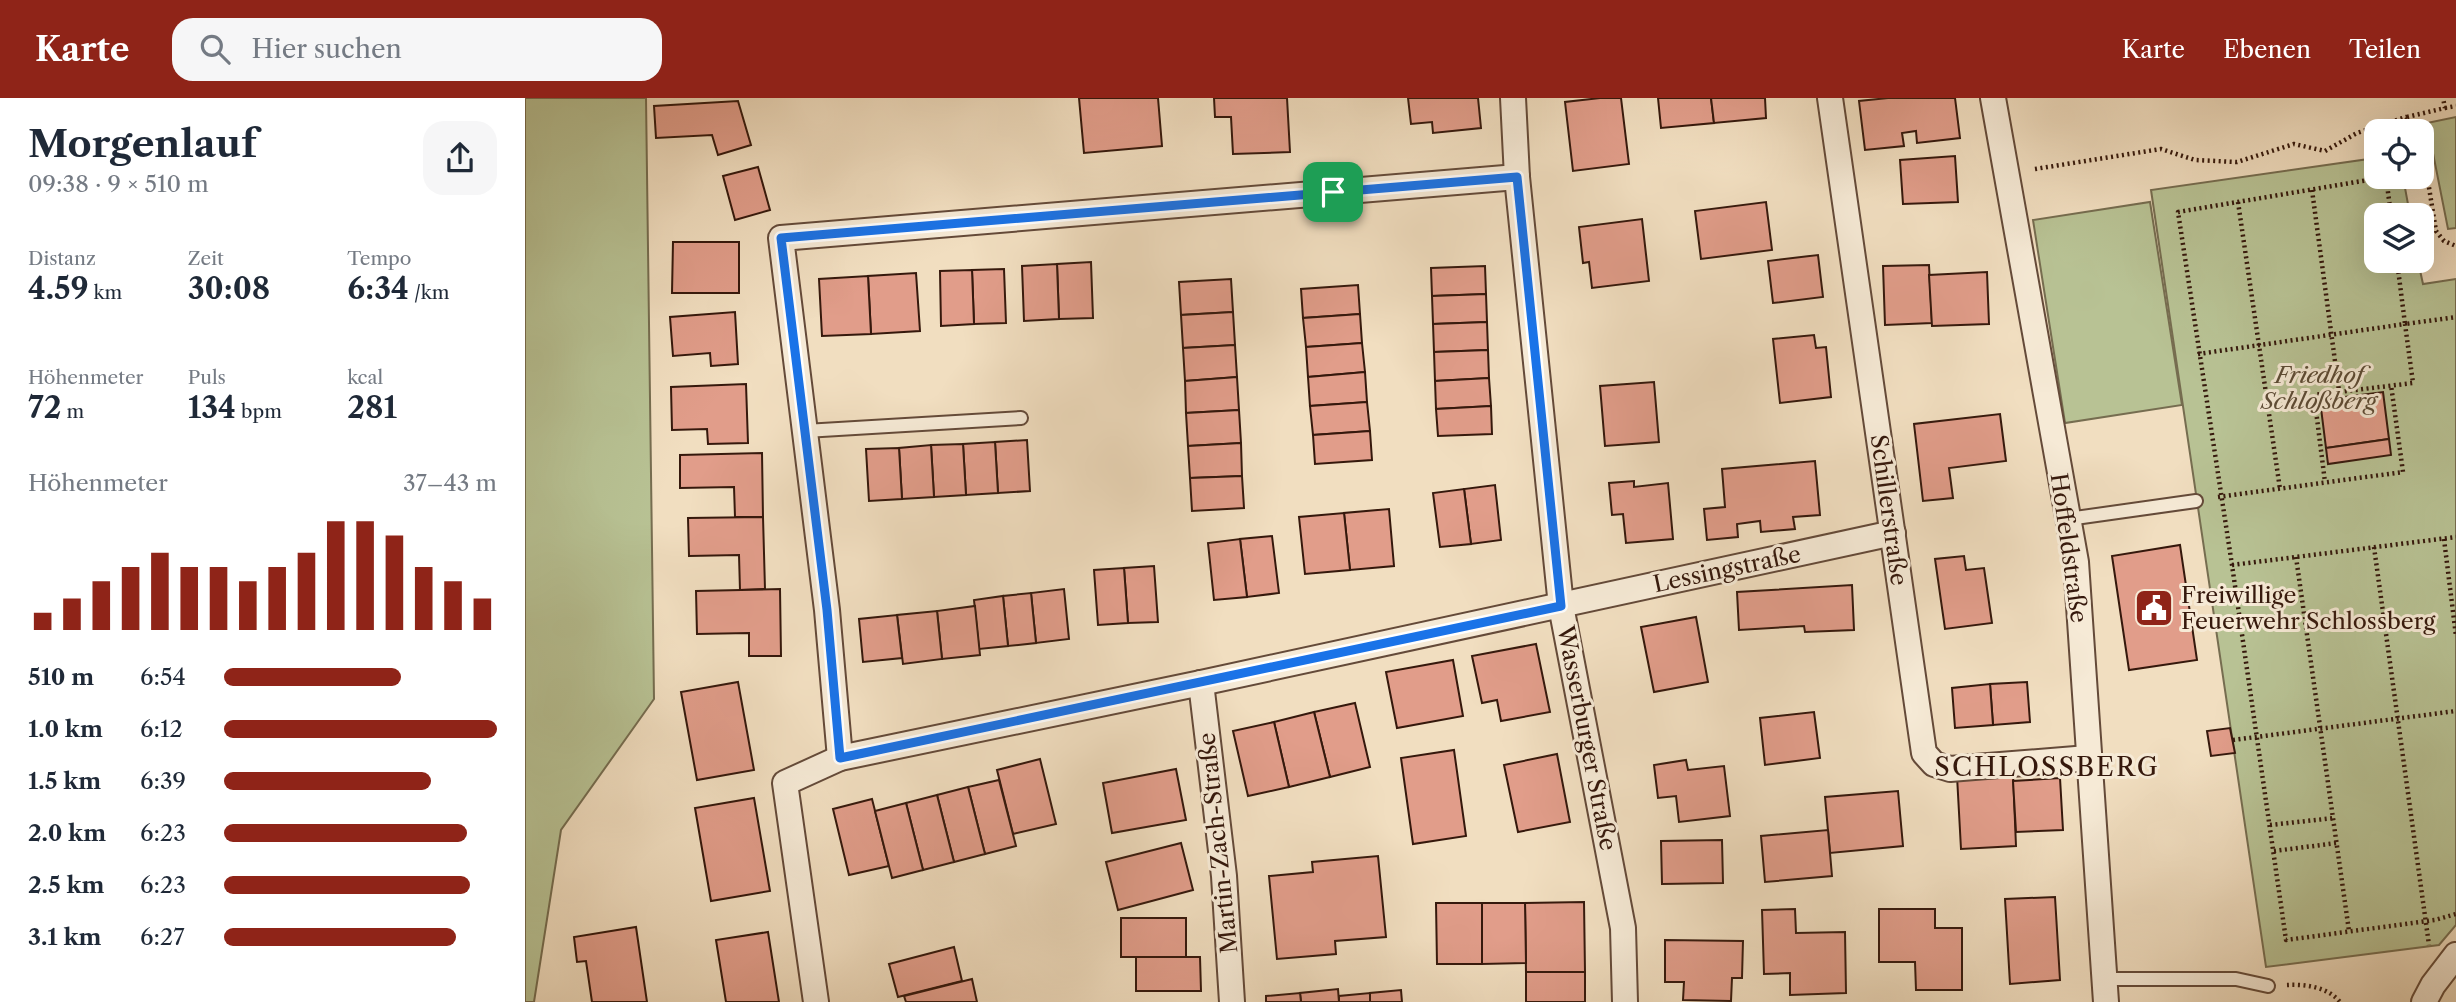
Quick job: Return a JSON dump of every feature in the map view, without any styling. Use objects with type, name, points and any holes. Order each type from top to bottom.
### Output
[{"type":"street","name":"Wasserburger Straße","points":[[1513,98],[1517,177],[1561,606],[1623,928],[1625,1002]]},
{"type":"street","name":"Schillerstraße","points":[[1829,98],[1924,752],[1934,764],[1950,769],[2088,758]]},
{"type":"street","name":"Hoffeldstraße","points":[[1993,98],[2076,562],[2105,991]]},
{"type":"street","points":[[840,758],[827,610],[781,238],[1517,177]]},
{"type":"street","name":"Lessingstraße","points":[[816,1002],[785,783],[840,758],[1893,533]]},
{"type":"street","name":"Martin-Zach-Straße","points":[[1201,683],[1224,876],[1232,1002]]},
{"type":"street","points":[[2428,993],[2456,955]]},
{"type":"lane","points":[[805,431],[1021,418]]},
{"type":"lane","points":[[2068,519],[2196,501]]},
{"type":"lane","points":[[2105,991],[2236,979],[2268,986]]},
{"type":"path","points":[[2443,98],[2445,108]]},
{"type":"path","points":[[2007,173],[2161,149],[2195,160],[2237,162],[2294,144],[2325,150],[2357,133],[2406,117],[2456,106]]},
{"type":"path","points":[[2389,203],[2386,177],[2178,212],[2286,940],[2425,921],[2456,914]]},
{"type":"path","points":[[2429,189],[2436,231],[2444,241],[2456,246]]},
{"type":"path","points":[[2312,190],[2340,391]]},
{"type":"path","points":[[2238,202],[2280,489]]},
{"type":"path","points":[[2325,482],[2314,395],[2413,383],[2399,273]]},
{"type":"path","points":[[2198,354],[2456,317]]},
{"type":"path","points":[[2196,501],[2403,472],[2391,385]]},
{"type":"path","points":[[2232,565],[2456,537]]},
{"type":"path","points":[[2444,539],[2456,636]]},
{"type":"path","points":[[2374,547],[2425,921],[2428,993]]},
{"type":"path","points":[[2296,557],[2349,931]]},
{"type":"path","points":[[2233,740],[2456,711]]},
{"type":"path","points":[[2270,825],[2334,818]]},
{"type":"path","points":[[2274,851],[2337,843]]},
{"type":"path","points":[[2268,986],[2303,985],[2333,994],[2340,1002]]},
{"type":"green space","points":[[525,98],[646,98],[654,699],[561,830],[534,1002],[525,1002]]},
{"type":"green space","points":[[2456,117],[2456,228],[2448,229],[2434,158],[2434,122]]},
{"type":"green space","name":"Friedhof Schloßberg","points":[[2364,160],[2364,189],[2405,189],[2408,203],[2364,203],[2364,273],[2421,273],[2423,284],[2456,279],[2456,925],[2439,945],[2266,967],[2151,190]]},
{"type":"green space","points":[[2150,202],[2182,405],[2065,423],[2033,220]]},
{"type":"building","points":[[1079,98],[1158,98],[1162,146],[1084,153]]},
{"type":"building","points":[[1214,98],[1287,98],[1290,152],[1233,154],[1231,117],[1215,117]]},
{"type":"building","points":[[1408,98],[1478,98],[1481,128],[1433,133],[1432,122],[1411,124]]},
{"type":"building","points":[[1621,98],[1629,164],[1573,171],[1565,102]]},
{"type":"building","points":[[1658,98],[1711,98],[1714,123],[1661,128]]},
{"type":"building","points":[[1711,98],[1765,98],[1766,118],[1714,123]]},
{"type":"building","points":[[1955,98],[1960,138],[1917,143],[1916,131],[1902,133],[1904,146],[1865,150],[1859,101]]},
{"type":"building","points":[[738,101],[751,145],[718,155],[712,135],[656,138],[654,106]]},
{"type":"building","points":[[1955,156],[1958,202],[1903,204],[1900,160]]},
{"type":"building","points":[[758,167],[770,210],[735,220],[723,176]]},
{"type":"building","points":[[1766,202],[1772,250],[1701,259],[1695,211]]},
{"type":"building","points":[[1642,219],[1649,281],[1592,288],[1589,262],[1583,263],[1579,227]]},
{"type":"building","points":[[673,242],[739,242],[739,293],[672,293]]},
{"type":"building","points":[[1818,255],[1823,297],[1773,303],[1768,261]]},
{"type":"building","points":[[1091,262],[1093,318],[1059,319],[1057,264]]},
{"type":"building","points":[[1057,264],[1059,319],[1024,321],[1022,266]]},
{"type":"building","points":[[1929,265],[1932,323],[1885,325],[1883,266]]},
{"type":"building","points":[[1485,266],[1486,294],[1432,296],[1431,268]]},
{"type":"building","points":[[1004,269],[1006,323],[974,324],[972,270]]},
{"type":"building","points":[[972,270],[974,324],[941,326],[940,271]]},
{"type":"building","points":[[1987,272],[1989,324],[1932,326],[1929,275]]},
{"type":"building","points":[[916,273],[920,331],[871,334],[868,276]]},
{"type":"building","points":[[868,276],[871,334],[822,336],[819,279]]},
{"type":"building","points":[[1231,279],[1233,312],[1181,315],[1179,282]]},
{"type":"building","points":[[1358,285],[1360,314],[1303,318],[1301,289]]},
{"type":"building","points":[[1486,294],[1487,322],[1433,324],[1432,296]]},
{"type":"building","points":[[735,312],[738,364],[711,366],[710,353],[673,356],[670,317]]},
{"type":"building","points":[[1233,312],[1235,345],[1183,348],[1181,315]]},
{"type":"building","points":[[1360,314],[1362,343],[1306,347],[1303,318]]},
{"type":"building","points":[[1487,322],[1488,350],[1434,352],[1433,324]]},
{"type":"building","points":[[1814,335],[1816,348],[1826,347],[1831,397],[1780,403],[1773,339]]},
{"type":"building","points":[[1362,343],[1365,372],[1308,377],[1306,347]]},
{"type":"building","points":[[1235,345],[1237,377],[1185,381],[1183,348]]},
{"type":"building","points":[[1488,350],[1489,378],[1435,381],[1434,352]]},
{"type":"building","points":[[1365,372],[1367,402],[1310,406],[1308,377]]},
{"type":"building","points":[[1237,377],[1239,410],[1186,413],[1185,381]]},
{"type":"building","points":[[1489,378],[1491,406],[1436,409],[1435,381]]},
{"type":"building","points":[[1654,382],[1659,442],[1605,446],[1600,386]]},
{"type":"building","points":[[746,384],[748,443],[708,444],[707,429],[672,430],[671,387]]},
{"type":"building","points":[[2383,392],[2389,439],[2326,448],[2320,400]]},
{"type":"building","points":[[1367,402],[1370,431],[1313,435],[1310,406]]},
{"type":"building","points":[[1491,406],[1492,434],[1438,436],[1436,409]]},
{"type":"building","points":[[1239,410],[1241,443],[1188,446],[1186,413]]},
{"type":"building","points":[[2000,414],[2006,461],[1949,468],[1953,498],[1923,501],[1914,424]]},
{"type":"building","points":[[1370,431],[1372,460],[1315,464],[1313,435]]},
{"type":"building","points":[[2389,439],[2391,455],[2328,464],[2326,448]]},
{"type":"building","points":[[1027,440],[1030,491],[998,493],[995,442]]},
{"type":"building","points":[[995,442],[998,493],[966,495],[963,444]]},
{"type":"building","points":[[1241,443],[1242,476],[1190,478],[1188,446]]},
{"type":"building","points":[[963,444],[966,495],[934,497],[931,445]]},
{"type":"building","points":[[931,445],[934,497],[902,499],[899,448]]},
{"type":"building","points":[[899,448],[902,499],[869,501],[866,449]]},
{"type":"building","points":[[762,453],[763,517],[735,517],[734,487],[680,488],[680,455]]},
{"type":"building","points":[[1815,461],[1820,515],[1793,517],[1795,529],[1761,532],[1760,521],[1737,524],[1738,537],[1707,540],[1704,509],[1725,507],[1722,469]]},
{"type":"building","points":[[1242,476],[1244,508],[1192,511],[1190,478]]},
{"type":"building","points":[[1634,481],[1634,487],[1668,483],[1673,539],[1626,543],[1623,514],[1612,515],[1609,483]]},
{"type":"building","points":[[1495,485],[1501,540],[1471,544],[1464,489]]},
{"type":"building","points":[[1464,489],[1471,544],[1440,547],[1433,493]]},
{"type":"building","points":[[1389,509],[1394,566],[1350,570],[1344,513]]},
{"type":"building","points":[[1344,513],[1350,570],[1305,574],[1299,517]]},
{"type":"building","points":[[763,517],[765,589],[740,590],[739,555],[689,556],[688,518]]},
{"type":"building","points":[[1272,536],[1279,593],[1247,597],[1240,539]]},
{"type":"building","points":[[1240,539],[1247,597],[1214,600],[1208,543]]},
{"type":"building","name":"Freiwillige Feuerwehr Schlossberg","points":[[2180,545],[2197,660],[2129,670],[2112,556]]},
{"type":"building","points":[[1964,556],[1966,570],[1984,568],[1992,623],[1945,629],[1935,559]]},
{"type":"building","points":[[1154,566],[1158,622],[1128,623],[1124,568]]},
{"type":"building","points":[[1124,568],[1128,623],[1098,625],[1094,570]]},
{"type":"building","points":[[1852,585],[1854,630],[1805,632],[1804,626],[1739,630],[1737,592]]},
{"type":"building","points":[[780,589],[781,656],[749,656],[749,633],[697,634],[696,591]]},
{"type":"building","points":[[1064,589],[1069,639],[1036,643],[1031,593]]},
{"type":"building","points":[[1031,593],[1036,643],[1008,646],[1003,596]]},
{"type":"building","points":[[1003,596],[1008,646],[979,649],[974,600]]},
{"type":"building","points":[[975,606],[980,655],[942,659],[937,611]]},
{"type":"building","points":[[937,611],[942,659],[903,664],[897,615]]},
{"type":"building","points":[[897,615],[902,658],[863,662],[859,619]]},
{"type":"building","points":[[1696,617],[1708,682],[1654,692],[1641,627]]},
{"type":"building","points":[[1536,644],[1550,712],[1501,721],[1497,700],[1482,703],[1472,656]]},
{"type":"building","points":[[1453,660],[1463,716],[1397,728],[1386,672]]},
{"type":"building","points":[[738,682],[754,770],[697,780],[681,692]]},
{"type":"building","points":[[2027,682],[2030,722],[1993,725],[1990,684]]},
{"type":"building","points":[[1990,684],[1993,725],[1955,728],[1952,688]]},
{"type":"building","points":[[1355,703],[1370,767],[1330,777],[1314,712]]},
{"type":"building","points":[[1314,712],[1330,777],[1289,787],[1274,722]]},
{"type":"building","points":[[1814,712],[1820,758],[1765,765],[1760,718]]},
{"type":"building","points":[[1274,722],[1289,787],[1248,796],[1233,731]]},
{"type":"building","points":[[2230,728],[2235,753],[2211,756],[2207,731]]},
{"type":"building","points":[[1454,750],[1466,836],[1413,844],[1401,758]]},
{"type":"building","points":[[1557,754],[1570,822],[1518,832],[1504,765]]},
{"type":"building","points":[[1040,759],[1056,824],[1013,834],[997,770]]},
{"type":"building","points":[[1686,760],[1688,770],[1724,766],[1730,816],[1679,822],[1676,796],[1658,798],[1654,765]]},
{"type":"building","points":[[1176,769],[1186,820],[1112,833],[1103,783]]},
{"type":"building","points":[[2013,773],[2016,846],[1961,849],[1957,776]]},
{"type":"building","points":[[2060,778],[2063,830],[2016,832],[2013,781]]},
{"type":"building","points":[[999,780],[1016,846],[985,854],[968,787]]},
{"type":"building","points":[[968,787],[985,854],[954,862],[937,795]]},
{"type":"building","points":[[1898,791],[1903,846],[1830,853],[1825,797]]},
{"type":"building","points":[[937,795],[954,862],[923,870],[906,803]]},
{"type":"building","points":[[754,798],[770,891],[711,901],[695,808]]},
{"type":"building","points":[[872,799],[889,866],[849,875],[833,809]]},
{"type":"building","points":[[906,803],[923,870],[892,878],[875,811]]},
{"type":"building","points":[[1828,830],[1832,876],[1765,882],[1761,836]]},
{"type":"building","points":[[1722,840],[1723,883],[1662,884],[1661,841]]},
{"type":"building","points":[[1181,843],[1193,890],[1118,910],[1106,862]]},
{"type":"building","points":[[1378,856],[1386,937],[1335,941],[1336,954],[1277,959],[1269,876],[1313,872],[1312,862]]},
{"type":"building","points":[[2055,897],[2060,980],[2010,984],[2005,899]]},
{"type":"building","points":[[1584,902],[1585,972],[1526,972],[1525,903]]},
{"type":"building","points":[[1436,903],[1482,903],[1482,964],[1437,964]]},
{"type":"building","points":[[1482,903],[1525,903],[1526,963],[1482,964]]},
{"type":"building","points":[[1795,909],[1796,933],[1845,932],[1846,993],[1790,995],[1790,973],[1764,974],[1762,910]]},
{"type":"building","points":[[1879,909],[1935,909],[1935,928],[1962,928],[1962,990],[1916,990],[1915,962],[1879,962]]},
{"type":"building","points":[[1121,918],[1186,918],[1186,957],[1121,957]]},
{"type":"building","points":[[636,927],[647,1002],[592,1002],[586,961],[577,962],[574,937]]},
{"type":"building","points":[[768,932],[779,1002],[726,1002],[716,940]]},
{"type":"building","points":[[1665,940],[1743,941],[1742,978],[1732,978],[1731,1001],[1683,1000],[1684,982],[1665,982]]},
{"type":"building","points":[[954,947],[962,981],[898,997],[889,964]]},
{"type":"building","points":[[1136,957],[1200,957],[1201,991],[1136,991]]},
{"type":"building","points":[[1526,972],[1585,972],[1585,1002],[1526,1002]]},
{"type":"building","points":[[972,979],[977,1002],[906,1002],[904,996]]},
{"type":"building","points":[[1338,989],[1339,1002],[1301,1002],[1300,993]]},
{"type":"building","points":[[1401,990],[1402,1002],[1370,1002],[1370,993]]},
{"type":"building","points":[[1300,993],[1301,1002],[1266,1002],[1266,996]]},
{"type":"building","points":[[1370,993],[1370,1002],[1339,1002],[1339,996]]},
{"type":"place","name":"Freiwillige Feuerwehr Schlossberg","points":[[2154,608]]},
{"type":"district","name":"SCHLOSSBERG","points":[[2047,767]]},
{"type":"route","points":[[1517,177],[1561,606],[840,758],[827,610],[781,238],[1333,192],[1517,177]]}]
